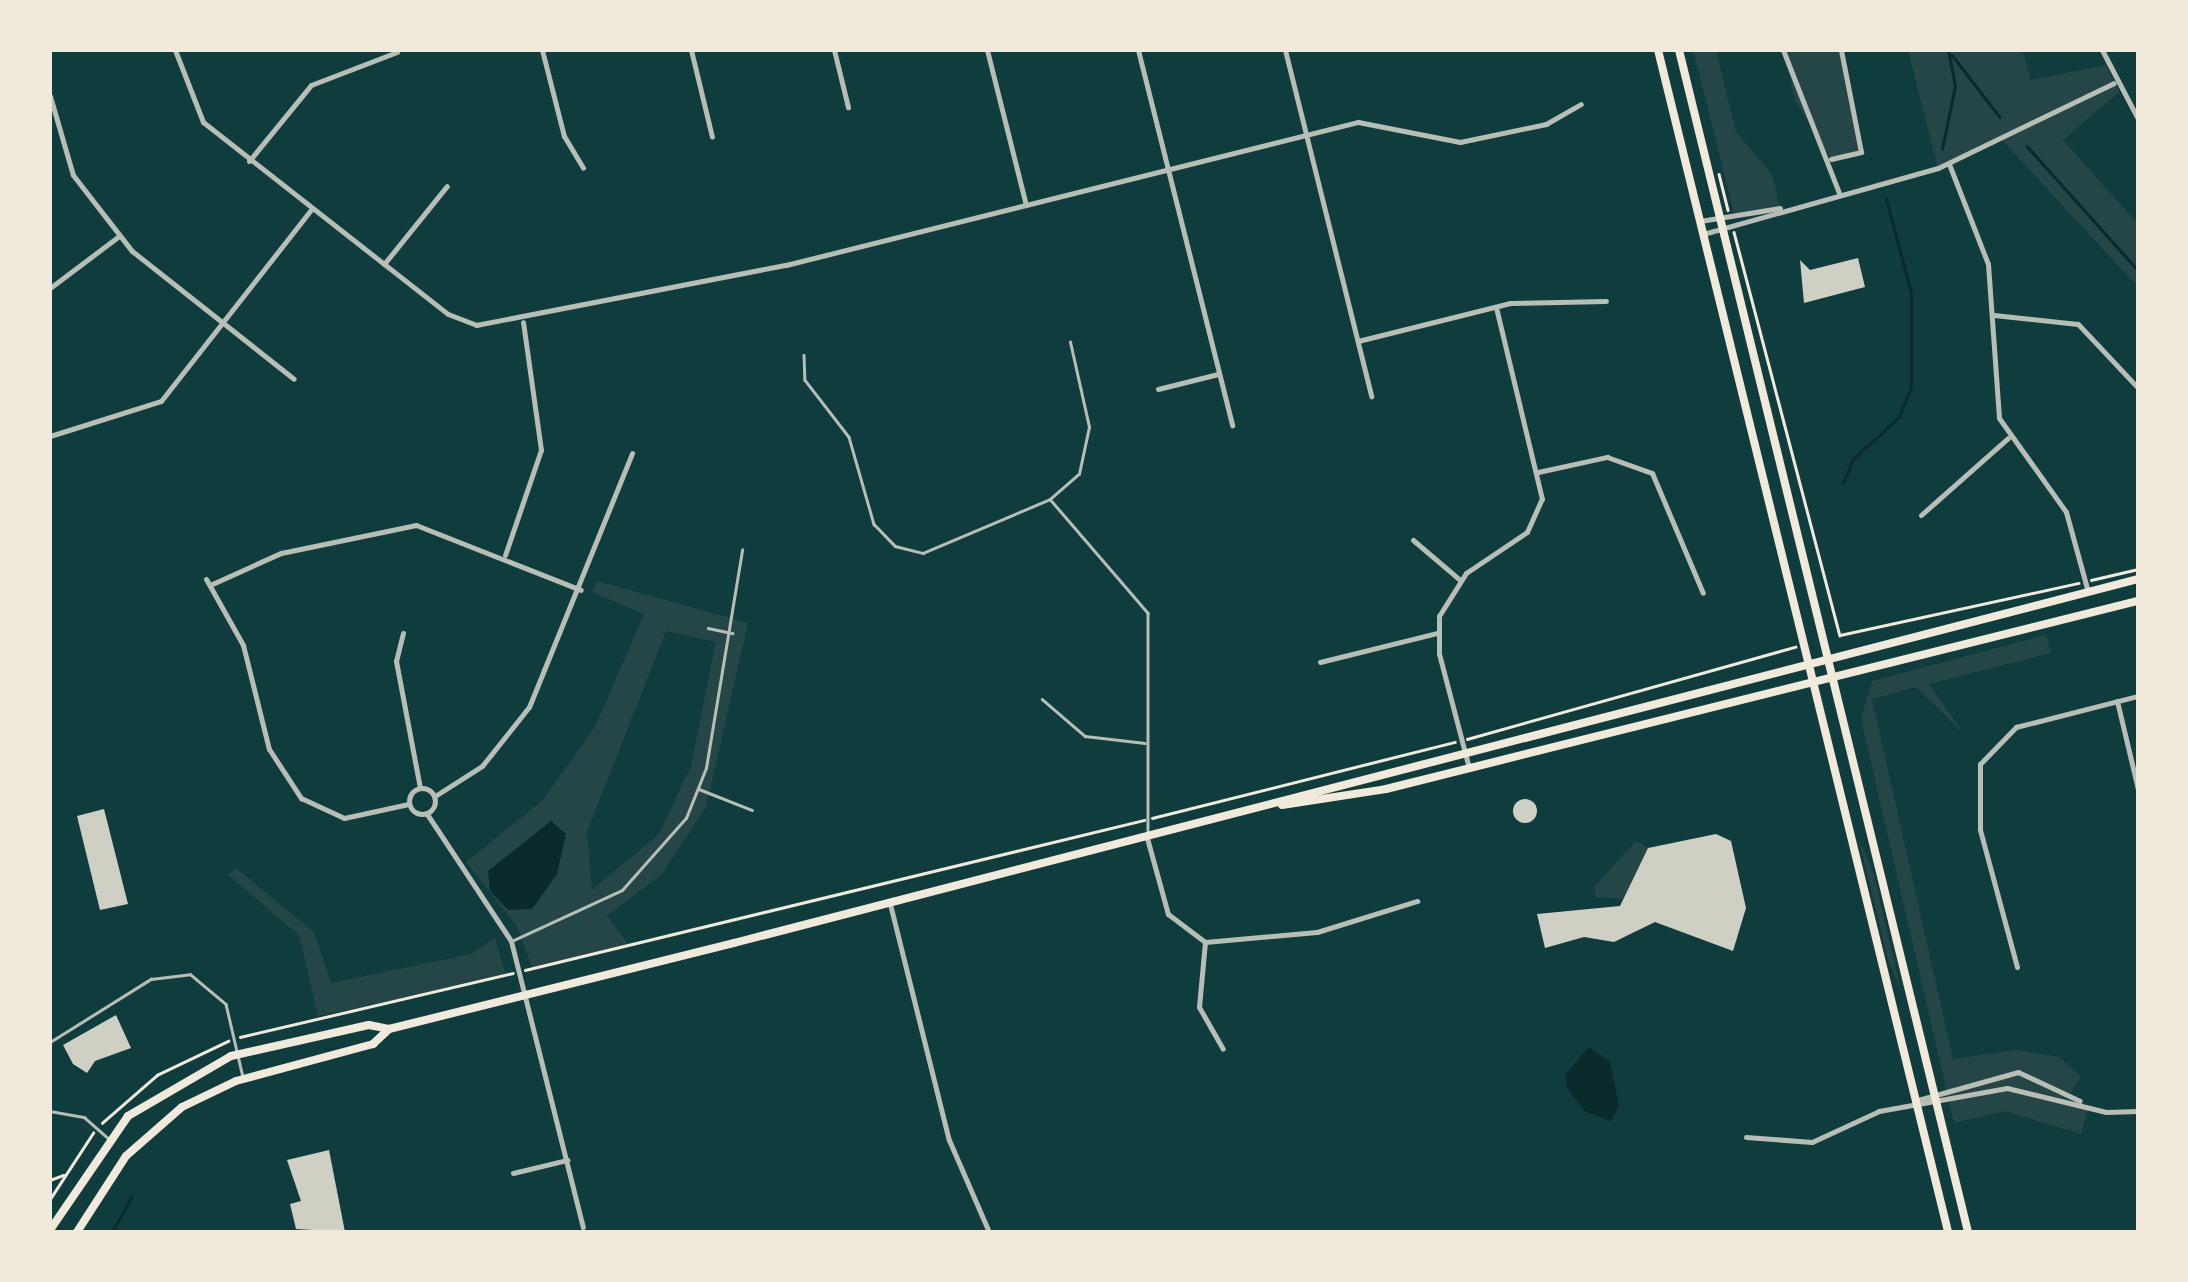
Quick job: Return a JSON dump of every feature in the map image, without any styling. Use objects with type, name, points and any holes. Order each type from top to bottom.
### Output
[{"type":"main road","points":[[1658,50],[1948,1232]]},
{"type":"main road","points":[[1679,50],[1728,228],[1968,1232]]},
{"type":"main road","points":[[1282,805],[1462,745],[1828,656],[2087,587],[2138,580]]},
{"type":"main road","points":[[50,1230],[108,1138],[166,1088],[240,1054],[368,1025],[389,1029],[1282,805],[1469,768],[2138,601]]},
{"type":"main road","points":[[77,1232],[148,1133],[244,1078],[373,1044],[389,1029]]},
{"type":"street","points":[[174,50],[195,113],[311,210],[476,325],[522,321],[1306,135],[1384,120],[1460,142],[1546,124],[1581,104]]},
{"type":"street","points":[[542,50],[564,136],[582,168]]},
{"type":"street","points":[[690,50],[712,137]]},
{"type":"street","points":[[834,50],[848,108]]},
{"type":"street","points":[[987,50],[1026,204]]},
{"type":"street","points":[[1138,50],[1232,425]]},
{"type":"street","points":[[1285,50],[1371,396]]},
{"type":"street","points":[[1783,50],[1796,102],[1831,159],[1839,194]]},
{"type":"street","points":[[1831,159],[1861,152],[1841,50]]},
{"type":"street","points":[[2102,50],[2114,82],[2138,119]]},
{"type":"street","points":[[249,160],[311,85],[397,52]]},
{"type":"street","points":[[1700,222],[1780,208],[1948,164],[2114,82]]},
{"type":"street","points":[[50,96],[80,187],[119,236],[221,326],[294,378]]},
{"type":"street","points":[[50,136],[60,134]]},
{"type":"street","points":[[1948,164],[1981,240],[1994,316],[1991,380],[2008,438],[2066,512],[2087,587]]},
{"type":"street","points":[[384,264],[447,186]]},
{"type":"street","points":[[1703,234],[1780,208]]},
{"type":"street","points":[[50,436],[152,408],[311,210]]},
{"type":"street","points":[[50,288],[119,236]]},
{"type":"street","points":[[1358,341],[1496,307],[1606,301]]},
{"type":"street","points":[[1469,768],[1437,633],[1460,580],[1534,522],[1538,472],[1496,307]]},
{"type":"street","points":[[1994,316],[2078,324],[2138,388]]},
{"type":"street","points":[[505,556],[541,450],[522,321]]},
{"type":"street","points":[[1158,388],[1218,374]]},
{"type":"street","points":[[1921,515],[2008,438]]},
{"type":"street","points":[[426,814],[434,796],[482,766],[515,730],[581,590],[632,453]]},
{"type":"street","points":[[1538,472],[1608,457],[1652,473],[1703,593]]},
{"type":"street","points":[[581,590],[430,527],[386,528],[280,553],[208,582],[243,645],[269,749],[301,798],[344,818],[410,804],[426,814],[444,854],[510,941],[583,1227]]},
{"type":"street","points":[[1413,540],[1460,580]]},
{"type":"street","points":[[403,633],[396,661],[420,788],[410,804]]},
{"type":"street","points":[[1320,662],[1437,633]]},
{"type":"street","points":[[2018,966],[1980,830],[1980,764],[2016,727],[2138,696]]},
{"type":"street","points":[[2117,701],[2138,789]]},
{"type":"street","points":[[420,788],[434,796]]},
{"type":"street","points":[[1148,838],[1168,914],[1205,942],[1317,932],[1417,901]]},
{"type":"street","points":[[890,904],[948,1140],[989,1232]]},
{"type":"street","points":[[1205,942],[1199,1007],[1223,1050]]},
{"type":"street","points":[[1746,1138],[1812,1142],[1916,1102],[1933,1090],[2018,1072],[2089,1106]]},
{"type":"street","points":[[1916,1102],[2018,1087],[2089,1106],[2138,1111]]},
{"type":"street","points":[[513,1173],[567,1160]]},
{"type":"lane","points":[[804,355],[806,380],[850,436],[874,524],[895,546],[944,549],[1050,499],[1072,483],[1088,451],[1070,342]]},
{"type":"lane","points":[[1050,499],[1148,614],[1148,838]]},
{"type":"lane","points":[[510,941],[622,890],[672,840],[700,789],[734,634],[742,550]]},
{"type":"lane","points":[[708,628],[734,634]]},
{"type":"lane","points":[[1042,698],[1085,736],[1148,743]]},
{"type":"lane","points":[[700,789],[752,810]]},
{"type":"lane","points":[[50,1042],[174,973],[219,992],[237,1038],[244,1078]]},
{"type":"lane","points":[[50,1111],[97,1128],[108,1138]]},
{"type":"path","points":[[1717,164],[1724,215],[1826,606],[1842,636],[2087,587],[2138,568]]},
{"type":"path","points":[[50,1198],[97,1128],[157,1075],[237,1038],[1462,745],[1786,654]]},
{"type":"path","points":[[50,1180],[65,1176]]},
{"type":"shaded area","points":[[1693,50],[1716,50],[1736,132],[1772,174],[1780,208],[1734,213]]},
{"type":"shaded area","points":[[1783,50],[1842,51],[1861,152],[1831,159],[1796,102]]},
{"type":"shaded area","points":[[1908,50],[2022,50],[2031,80],[2106,65],[2119,92],[2063,140],[2138,224],[2138,287],[2001,139],[1938,168]]},
{"type":"shaded area","points":[[597,581],[748,623],[706,807],[662,874],[607,916],[629,945],[533,969],[516,925],[466,862],[542,801],[595,727],[644,614],[592,592]],"holes":[[[666,631],[716,642],[691,766],[659,834],[592,890],[587,832]]]},
{"type":"shaded area","points":[[2046,635],[2051,653],[1929,684],[1964,734],[1916,687],[1872,699],[1953,1059],[2015,1050],[2059,1057],[2081,1077],[2070,1094],[2089,1106],[2081,1134],[2005,1111],[1954,1123],[1861,719],[1872,681]]},
{"type":"shaded area","points":[[551,821],[566,834],[557,874],[532,909],[508,910],[490,891],[488,871]]},
{"type":"shaded area","points":[[1858,836],[1874,875],[1901,991],[1888,959]]},
{"type":"shaded area","points":[[1636,841],[1648,848],[1623,899],[1596,897],[1594,887]]},
{"type":"shaded area","points":[[236,868],[314,932],[331,983],[471,954],[495,938],[506,976],[318,1016],[299,935],[228,875]]},
{"type":"shaded area","points":[[1589,1047],[1610,1062],[1619,1106],[1611,1121],[1585,1111],[1567,1088],[1565,1075]]},
{"type":"building","points":[[1858,258],[1865,287],[1804,303],[1800,260],[1810,270]]},
{"type":"building","points":[[1525,799],[1534,802],[1534,820],[1525,823],[1516,820],[1513,811],[1516,802]]},
{"type":"building","points":[[104,809],[128,904],[100,910],[77,816]]},
{"type":"building","points":[[1716,834],[1731,841],[1746,908],[1733,951],[1655,922],[1614,942],[1584,937],[1545,948],[1537,914],[1620,906],[1648,848]]},
{"type":"building","points":[[116,1015],[131,1048],[95,1061],[87,1073],[73,1064],[63,1045]]},
{"type":"building","points":[[329,1150],[345,1232],[296,1229],[290,1204],[301,1201],[287,1160]]},
{"type":"waterway","points":[[1942,149],[1955,86],[1948,50]]},
{"type":"waterway","points":[[1952,55],[2000,117]]},
{"type":"waterway","points":[[2027,146],[2138,270]]},
{"type":"waterway","points":[[1843,483],[1853,459],[1899,417],[1911,388],[1911,293],[1886,199]]},
{"type":"waterway","points":[[112,1232],[132,1196]]}]
